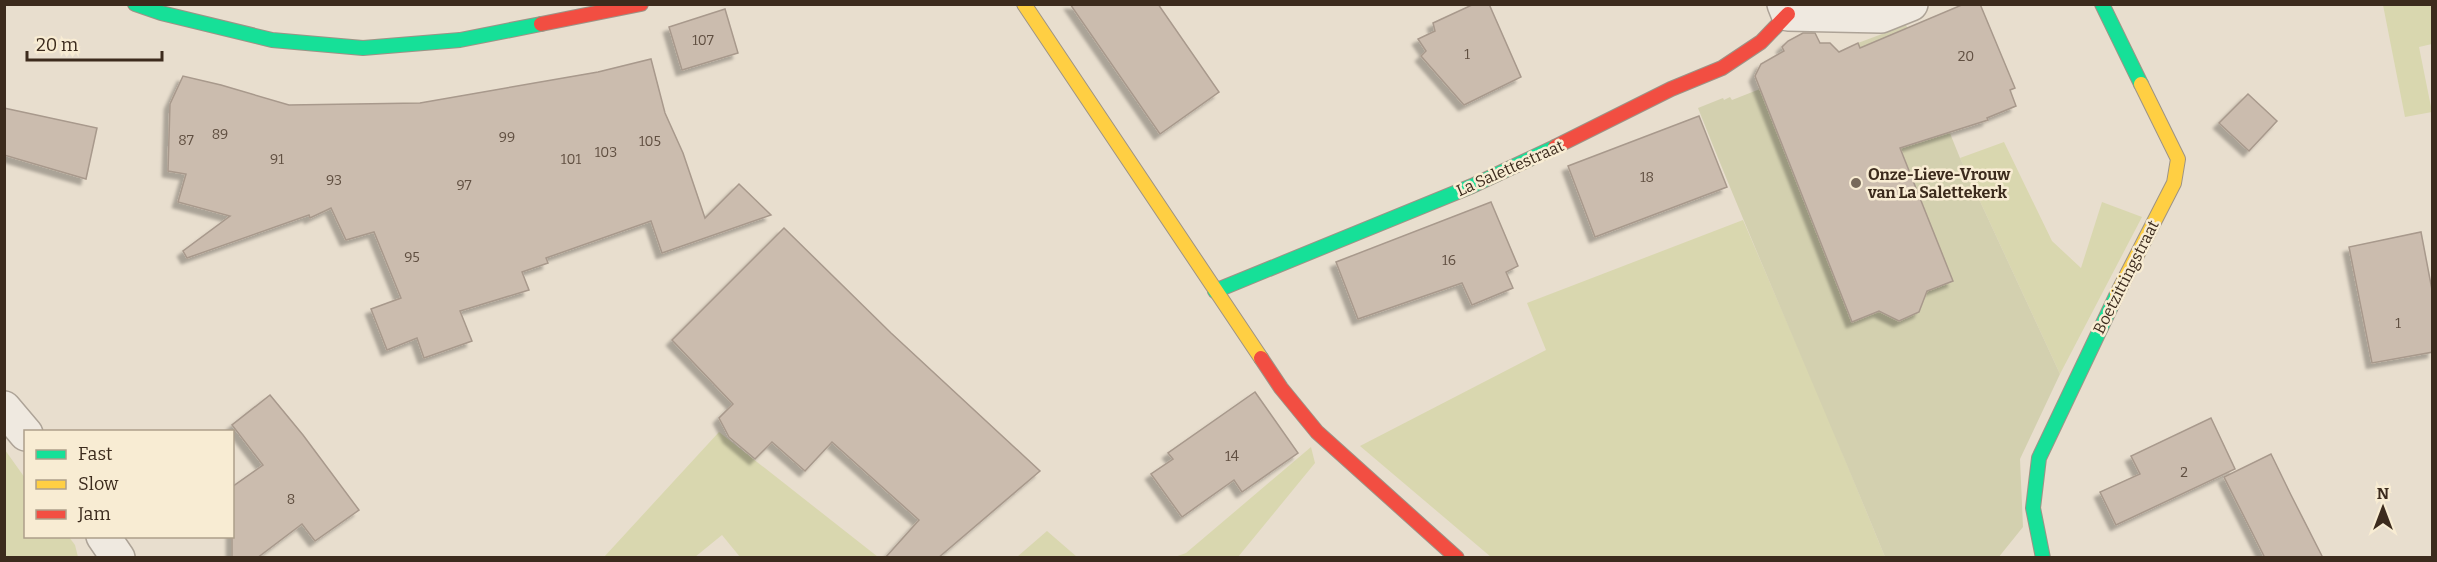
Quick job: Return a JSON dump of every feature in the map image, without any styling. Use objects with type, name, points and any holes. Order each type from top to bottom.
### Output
[{"type":"street","points":[[135,4],[161,13],[272,40],[363,48],[460,40],[641,4]]},
{"type":"street","points":[[1024,4],[1281,388],[1317,432],[1457,558]]},
{"type":"street","name":"La Salettestraat","points":[[1215,291],[1472,186],[1601,126],[1671,89],[1722,68],[1761,42],[1786,9],[1881,16],[1911,4]]},
{"type":"street","name":"Boetzittingstraat","points":[[2043,558],[2033,508],[2039,458],[2109,310],[2174,183],[2178,159],[2102,4]]},
{"type":"street","points":[[4,408],[24,432]]},
{"type":"street","points":[[103,538],[118,558]]},
{"type":"shaded area","points":[[2383,5],[2432,5],[2432,44],[2419,47],[2432,112],[2405,117]]},
{"type":"shaded area","points":[[1906,25],[1960,158],[2060,374],[2020,459],[2023,527],[1998,558],[1885,557],[1698,108],[1723,98],[1724,100],[1730,97],[1732,100],[1760,89],[1879,311],[1899,321],[1919,312],[1927,291],[1953,281],[1858,43]]},
{"type":"shaded area","points":[[2004,142],[2052,241],[2081,268],[2102,202],[2142,217],[2060,374],[1960,158]]},
{"type":"shaded area","points":[[1743,220],[1885,557],[1491,557],[1360,446],[1546,350],[1527,303]]},
{"type":"shaded area","points":[[719,432],[878,557],[740,557],[722,535],[695,557],[604,557]]},
{"type":"shaded area","points":[[1311,447],[1315,463],[1238,557],[1172,558],[1186,553]]},
{"type":"shaded area","points":[[5,450],[24,477],[24,538],[70,538],[75,545],[78,557],[5,557]]},
{"type":"shaded area","points":[[1047,531],[1077,557],[1017,557]]},
{"type":"building","points":[[1070,4],[1158,4],[1219,92],[1160,134]]},
{"type":"building","points":[[1474,4],[1489,4],[1521,77],[1464,105],[1421,56],[1426,51],[1418,39],[1435,31],[1433,23]]},
{"type":"building","name":"Onze-Lieve-Vrouw van La Salettekerk","points":[[1964,4],[1980,4],[2015,88],[2010,90],[2016,106],[1987,118],[1988,120],[1900,148],[1953,281],[1927,291],[1919,312],[1899,321],[1879,311],[1852,322],[1755,76],[1761,64],[1784,51],[1782,47],[1788,41],[1803,33],[1815,33],[1820,43],[1830,43],[1839,52],[1858,43],[1860,48]]},
{"type":"building","points":[[725,9],[738,53],[682,70],[669,27]]},
{"type":"building","points":[[651,59],[665,113],[683,153],[705,218],[739,184],[771,215],[662,253],[651,221],[546,258],[548,263],[522,272],[529,290],[460,311],[472,341],[424,358],[417,338],[387,350],[371,309],[401,298],[374,232],[346,240],[331,208],[310,218],[309,215],[187,258],[183,251],[230,216],[178,202],[186,174],[168,171],[170,104],[183,76],[289,105],[420,103],[598,72]]},
{"type":"building","points":[[2248,94],[2277,121],[2249,151],[2219,123]]},
{"type":"building","points":[[4,108],[97,128],[86,179],[4,155]]},
{"type":"building","points":[[1699,116],[1727,187],[1595,237],[1568,166]]},
{"type":"building","points":[[1491,202],[1518,266],[1506,272],[1513,288],[1472,305],[1462,283],[1358,319],[1336,262]]},
{"type":"building","points":[[784,228],[891,333],[1040,471],[938,558],[885,558],[919,520],[832,442],[805,471],[772,442],[755,459],[729,437],[719,418],[733,404],[672,340]]},
{"type":"building","points":[[2421,232],[2433,295],[2433,352],[2372,363],[2349,247]]},
{"type":"building","points":[[1255,392],[1298,453],[1242,492],[1234,480],[1182,517],[1151,474],[1173,459],[1168,453]]},
{"type":"building","points":[[270,395],[359,510],[315,541],[302,524],[257,558],[232,558],[234,486],[263,465],[232,425]]},
{"type":"building","points":[[2211,418],[2235,469],[2116,525],[2100,492],[2140,474],[2131,456]]},
{"type":"building","points":[[2271,454],[2323,558],[2265,558],[2224,477]]},
{"type":"traffic: fast","points":[[135,4],[161,13],[272,40],[363,48],[460,40],[541,24]]},
{"type":"traffic: fast","points":[[2102,4],[2141,84]]},
{"type":"traffic: fast","points":[[1215,291],[1472,186],[1555,147]]},
{"type":"traffic: fast","points":[[2043,558],[2033,508],[2039,458],[2117,294]]},
{"type":"traffic: slow","points":[[1024,4],[1261,358]]},
{"type":"traffic: slow","points":[[2117,294],[2174,183],[2178,159],[2141,84]]},
{"type":"traffic: jam","points":[[541,24],[641,4]]},
{"type":"traffic: jam","points":[[1555,147],[1671,89],[1722,68],[1761,42],[1788,14]]},
{"type":"traffic: jam","points":[[1261,358],[1281,388],[1317,432],[1457,558]]},
{"type":"place","name":"Onze-Lieve-Vrouw van La Salettekerk","points":[[1856,183]]}]
